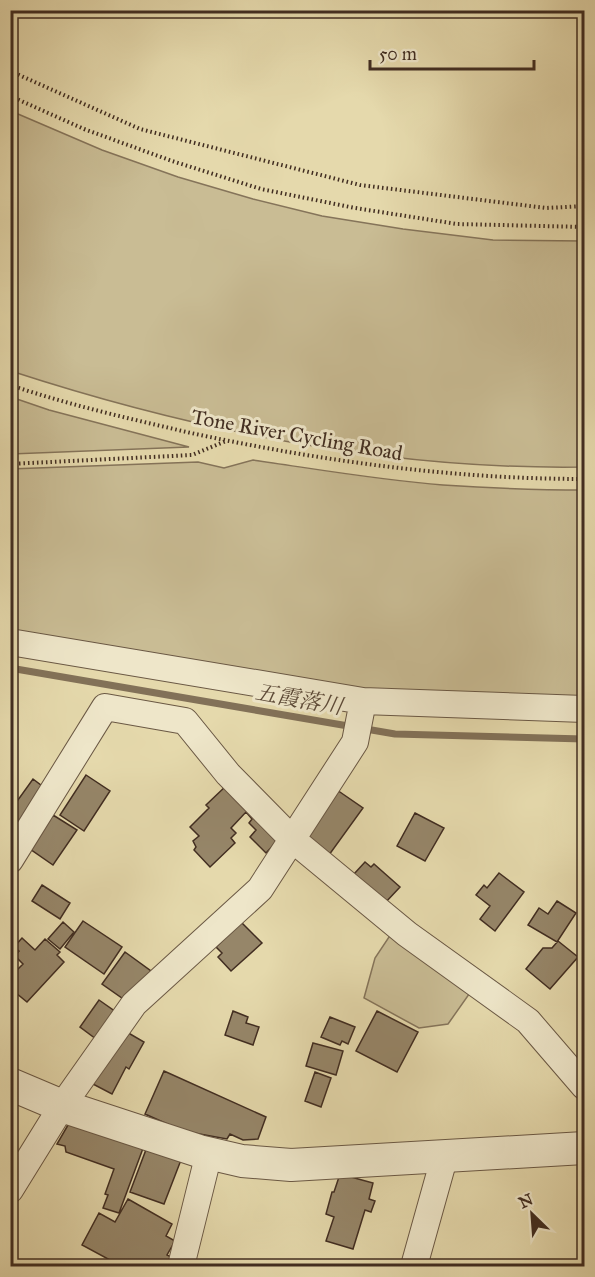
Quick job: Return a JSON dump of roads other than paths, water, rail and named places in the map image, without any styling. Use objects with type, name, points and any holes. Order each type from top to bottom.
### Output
[{"type":"street","points":[[10,642],[362,708],[585,709]]},
{"type":"street","points":[[10,860],[105,707],[185,721],[228,774],[292,839],[407,934],[528,1021],[585,1086]]},
{"type":"street","points":[[10,1190],[62,1106],[134,1004],[260,890],[355,742],[362,708]]},
{"type":"street","points":[[10,1084],[62,1106],[209,1153],[242,1161],[291,1165],[585,1149]]},
{"type":"street","points":[[181,1266],[209,1153]]},
{"type":"street","points":[[414,1266],[445,1155]]},
{"type":"waterway","name":"五霞落川","points":[[10,668],[395,734],[584,739]]}]
